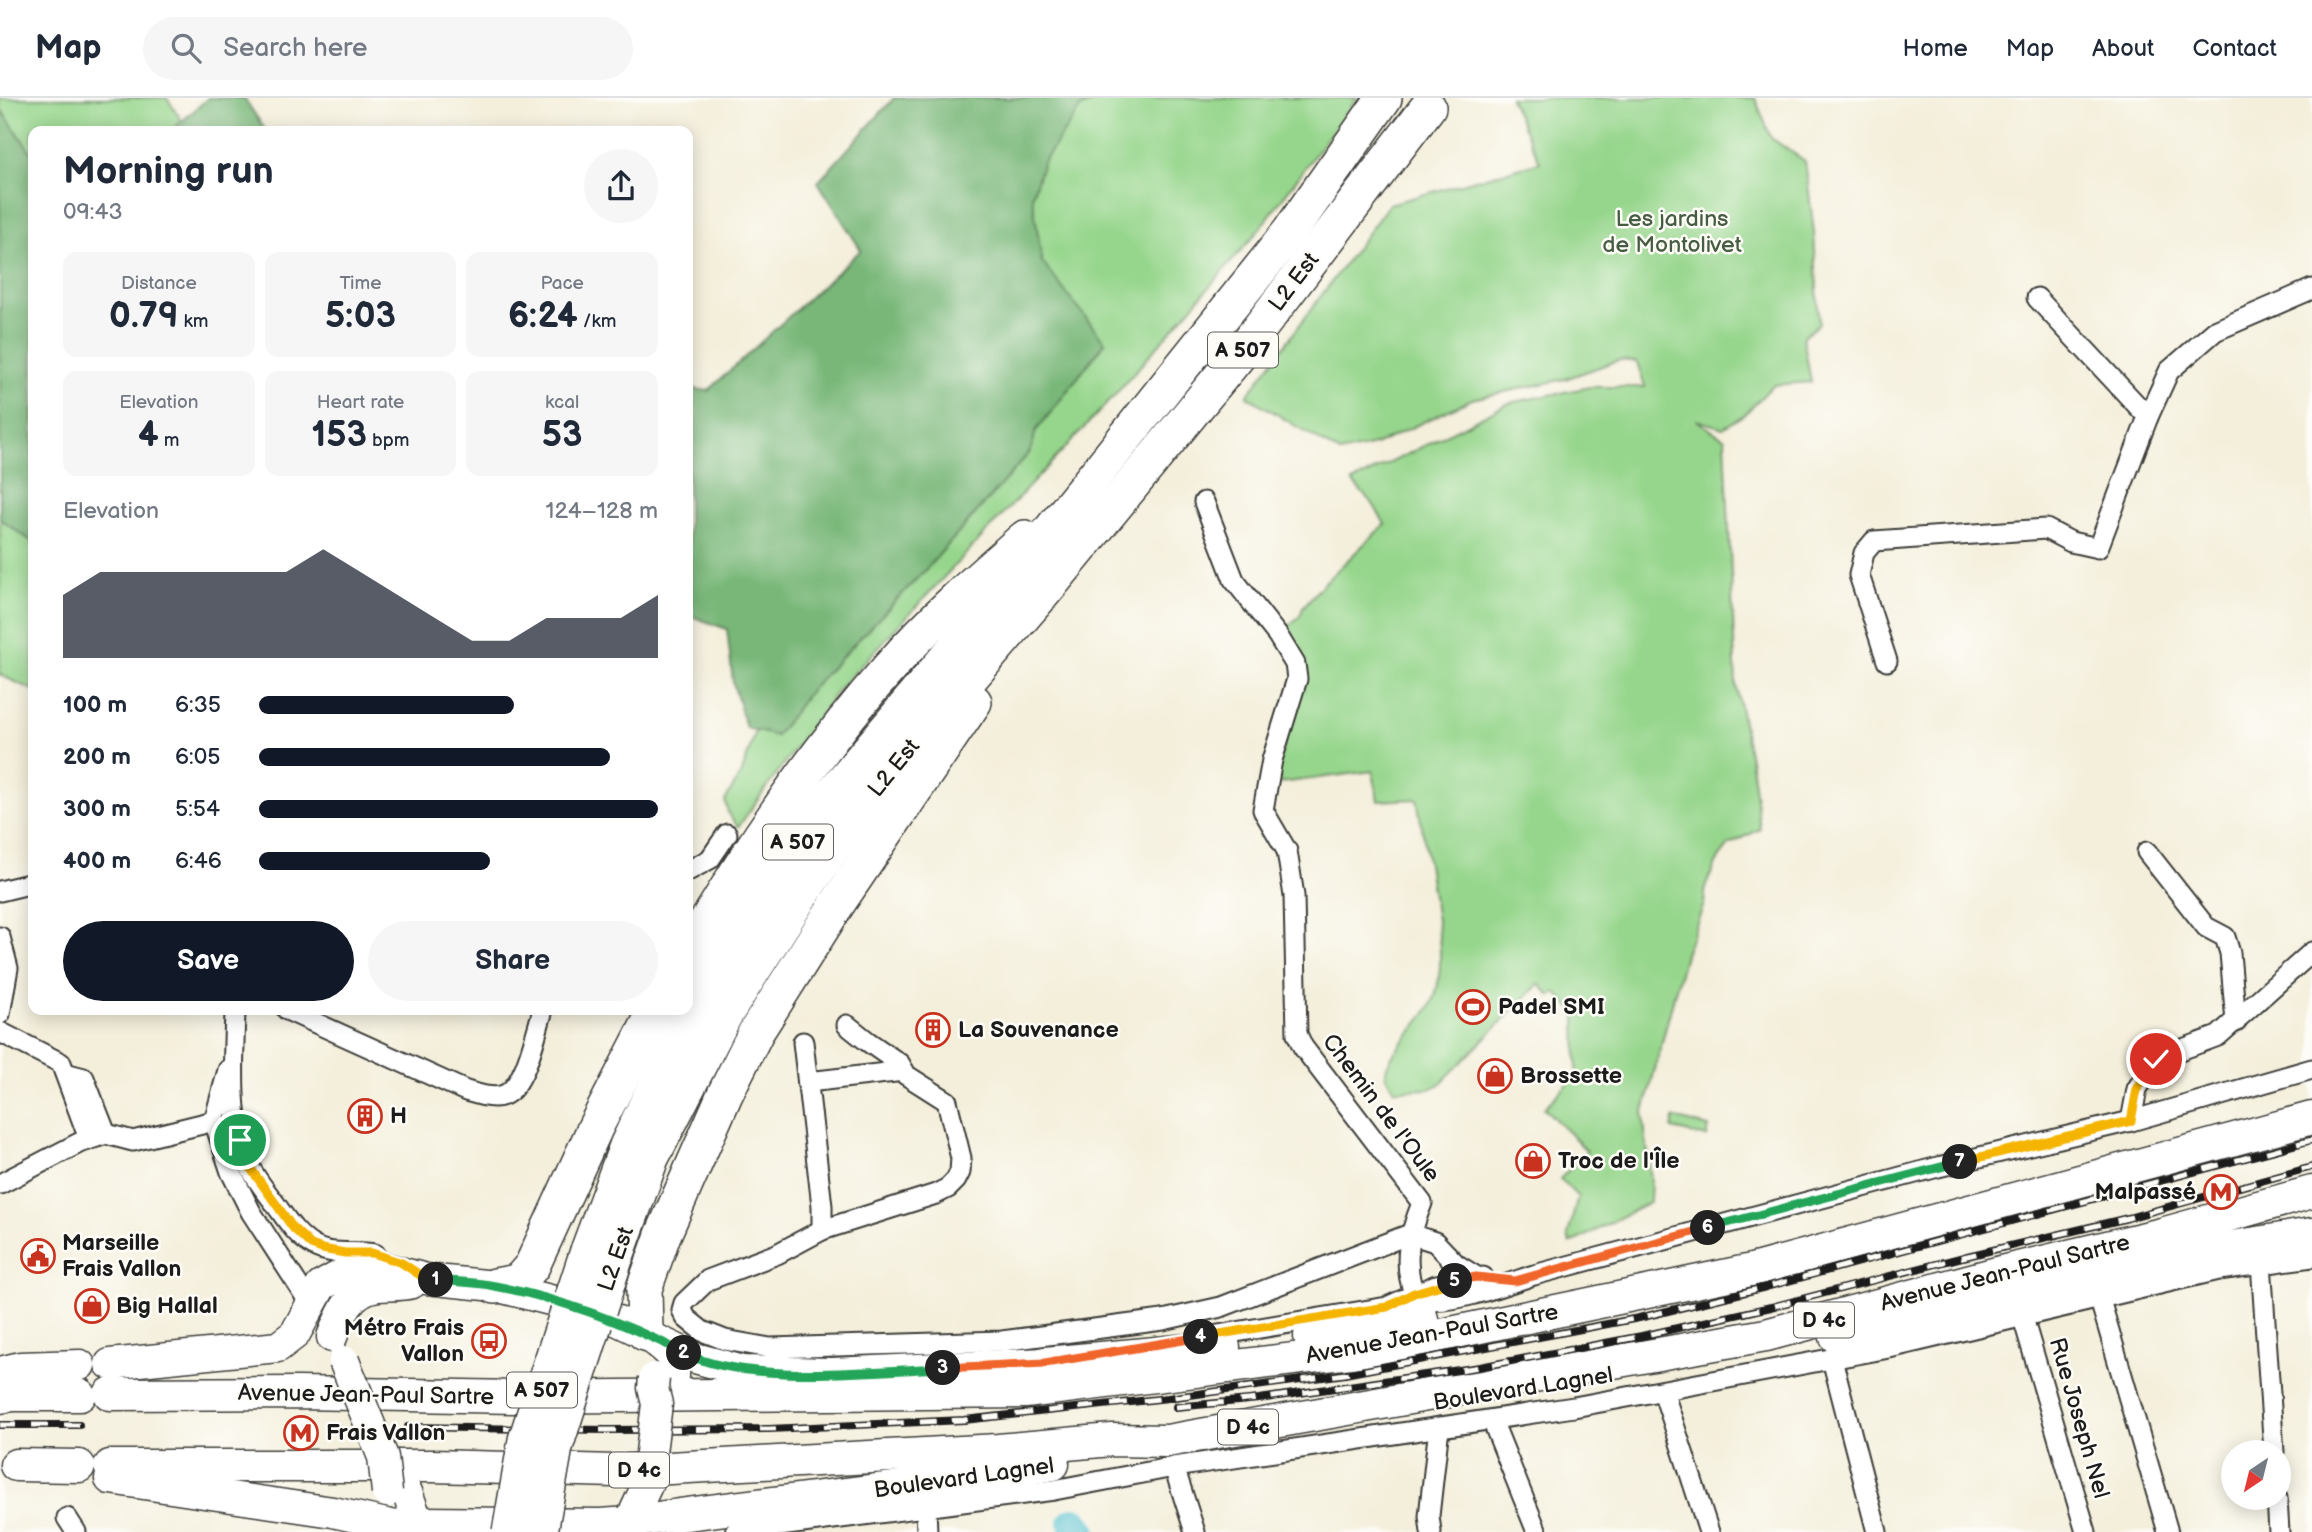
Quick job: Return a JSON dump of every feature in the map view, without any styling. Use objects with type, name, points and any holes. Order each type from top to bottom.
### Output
[{"type":"highway","name":"L2 Est","points":[[693,1006],[778,869],[833,793],[988,609],[1289,233],[1384,98]]},
{"type":"highway","name":"L2 Est","points":[[510,1532],[526,1440],[601,1255],[725,1014],[797,901],[859,811],[1242,351],[1428,107]]},
{"type":"highway","points":[[693,945],[735,873],[807,769],[890,666],[966,589],[1089,484]]},
{"type":"highway","points":[[645,1334],[644,1289],[663,1235],[720,1105],[756,1032],[837,904],[1048,587]]},
{"type":"highway","points":[[495,1286],[518,1282],[532,1266],[596,1126],[653,1015]]},
{"type":"highway","name":"L2 Est","points":[[540,1532],[555,1447],[627,1146],[689,1015]]},
{"type":"highway","name":"Avenue Jean-Paul Sartre","points":[[0,1397],[95,1379],[299,1393],[517,1397],[1025,1392],[1375,1349],[1752,1270],[2303,1120]]},
{"type":"highway","name":"Avenue Jean-Paul Sartre","points":[[110,1472],[432,1466],[615,1471],[998,1450],[1112,1440],[1170,1454],[1329,1414],[1766,1335],[2162,1234],[2312,1192]]},
{"type":"highway","points":[[1329,1414],[1654,1369],[1774,1349],[2016,1300],[2202,1252],[2312,1234]]},
{"type":"highway","points":[[1045,1363],[1257,1344],[1752,1270]]},
{"type":"highway","points":[[628,1527],[695,1511],[1034,1467],[1112,1454],[1170,1454]]},
{"type":"highway","points":[[8,1464],[79,1470]]},
{"type":"main road","points":[[0,1372],[20,1367],[95,1379],[278,1347],[295,1334],[321,1286],[355,1267],[377,1266],[426,1279],[495,1286],[607,1318],[695,1358],[743,1371],[832,1373],[1045,1363]]},
{"type":"main road","points":[[338,1349],[342,1313],[355,1295],[376,1286],[403,1285],[426,1279]]},
{"type":"main road","points":[[311,1305],[338,1349],[383,1457],[397,1492],[403,1527]]},
{"type":"main road","points":[[110,1472],[403,1527],[600,1524],[628,1527],[647,1485],[662,1386],[645,1334]]},
{"type":"street","points":[[1887,661],[1859,575],[1864,553],[1874,541],[2046,529],[2071,542],[2098,548],[2148,416],[2169,370],[2215,331],[2312,289]]},
{"type":"street","points":[[2038,298],[2148,416]]},
{"type":"street","name":"Chemin de l'Oule","points":[[1204,502],[1234,580],[1278,636],[1295,664],[1297,679],[1272,760],[1263,810],[1287,851],[1289,863],[1294,896],[1297,1034],[1303,1047],[1422,1203],[1410,1234]]},
{"type":"street","points":[[693,868],[710,859],[727,834]]},
{"type":"street","points":[[2147,852],[2206,927],[2225,937],[2230,953],[2236,1021]]},
{"type":"street","points":[[0,891],[28,884]]},
{"type":"street","points":[[0,937],[8,968],[0,1014]]},
{"type":"street","points":[[2131,1121],[2137,1089],[2156,1059],[2218,1036],[2312,952]]},
{"type":"street","points":[[235,1015],[235,1099],[240,1140],[249,1166],[293,1228],[311,1245],[345,1253],[372,1253],[402,1263],[426,1279]]},
{"type":"street","points":[[298,1015],[466,1091],[492,1097],[504,1096],[522,1076],[541,1015]]},
{"type":"street","points":[[847,1025],[900,1064],[904,1071],[947,1101],[961,1158],[960,1172],[948,1188],[936,1194],[822,1230],[777,1254],[708,1280],[684,1303],[682,1311],[686,1318],[702,1331],[725,1340],[770,1348],[1002,1341],[1163,1320],[1222,1307],[1410,1234],[1435,1242],[1456,1264],[1476,1277]]},
{"type":"street","points":[[0,1032],[6,1038],[61,1063],[97,1136]]},
{"type":"street","points":[[803,1042],[822,1230]]},
{"type":"street","points":[[234,1048],[214,1121],[230,1172],[251,1212],[311,1305]]},
{"type":"street","points":[[1410,1234],[1410,1281],[1414,1293],[1427,1299],[1440,1300],[1490,1290],[1863,1187],[2131,1121],[2312,1069]]},
{"type":"street","points":[[808,1082],[904,1071]]},
{"type":"street","points":[[0,1184],[33,1165],[97,1136],[133,1141],[214,1121]]},
{"type":"street","name":"Boulevard Lagnel","points":[[735,1532],[830,1526],[926,1508],[1054,1490],[1170,1454],[1439,1427],[1663,1391],[1832,1359],[2023,1318],[2219,1270],[2312,1257]]},
{"type":"street","points":[[2261,1263],[2273,1440]]},
{"type":"street","points":[[1045,1363],[1387,1307],[1436,1285],[1476,1277],[1515,1281]]},
{"type":"street","points":[[2100,1300],[2168,1532]]},
{"type":"street","name":"Rue Joseph Nel","points":[[2023,1318],[2086,1532]]},
{"type":"street","points":[[1832,1359],[1877,1532]]},
{"type":"street","points":[[1663,1391],[1709,1532]]},
{"type":"street","points":[[1492,1420],[1536,1532]]},
{"type":"street","points":[[1431,1532],[1429,1517],[1439,1427]]},
{"type":"street","points":[[1170,1454],[1195,1532]]},
{"type":"street","points":[[926,1508],[927,1532]]},
{"type":"street","points":[[2278,1510],[2280,1532]]},
{"type":"green space","points":[[0,98],[167,98],[182,121],[176,126],[28,126],[28,148],[0,108]]},
{"type":"green space","points":[[208,98],[244,98],[263,126],[177,126]]},
{"type":"green space","points":[[894,98],[1105,98],[1081,107],[1043,162],[1032,196],[1042,262],[1105,342],[1036,431],[1030,452],[928,567],[811,689],[776,736],[746,728],[733,683],[727,629],[693,617],[693,389],[708,391],[861,250],[818,182]]},
{"type":"green space","points":[[1105,98],[1357,98],[1258,231],[1113,397],[838,690],[738,827],[728,813],[725,801],[742,772],[756,730],[776,736],[811,689],[928,567],[1030,452],[1036,431],[1105,343],[1042,262],[1032,196],[1043,162],[1081,107]]},
{"type":"green space","name":"Les jardins de Montolivet","points":[[1510,98],[1755,98],[1771,138],[1805,161],[1814,232],[1819,324],[1803,337],[1811,382],[1773,385],[1745,414],[1723,428],[1696,420],[1725,439],[1736,685],[1760,829],[1729,845],[1719,858],[1706,884],[1704,904],[1685,954],[1643,1115],[1651,1179],[1650,1202],[1570,1244],[1568,1235],[1578,1197],[1560,1179],[1587,1151],[1544,1108],[1577,1075],[1576,1014],[1556,992],[1551,996],[1539,984],[1440,1084],[1430,1089],[1395,1090],[1386,1076],[1388,1064],[1431,1005],[1440,968],[1438,926],[1417,799],[1378,801],[1373,771],[1272,784],[1304,678],[1282,631],[1300,616],[1303,607],[1324,583],[1385,524],[1373,504],[1352,482],[1509,403],[1590,387],[1645,387],[1637,362],[1619,360],[1565,379],[1472,399],[1375,445],[1340,453],[1247,396],[1389,204],[1540,162]]},
{"type":"green space","points":[[0,108],[28,148],[28,539],[0,519]]},
{"type":"green space","points":[[0,519],[28,539],[28,688],[0,675]]},
{"type":"green space","points":[[1674,1118],[1709,1127],[1707,1137],[1672,1129]]},
{"type":"waterway","points":[[1074,1523],[1081,1532]]},
{"type":"railway","points":[[408,1427],[769,1429],[964,1420],[1168,1398],[1345,1374],[1639,1318],[1766,1287],[2312,1140]]},
{"type":"railway","points":[[1176,1407],[1259,1399],[1480,1367],[1642,1336],[1771,1307],[2128,1218],[2312,1167]]},
{"type":"railway","points":[[0,1425],[79,1425]]},
{"type":"place","name":"Padel SMI","points":[[1473,1007]]},
{"type":"place","name":"La Souvenance","points":[[933,1030]]},
{"type":"place","name":"Brossette","points":[[1495,1076]]},
{"type":"place","name":"H","points":[[365,1116]]},
{"type":"place","name":"Troc de l'Île","points":[[1533,1161]]},
{"type":"place","name":"Malpassé","points":[[2221,1192]]},
{"type":"place","name":"Marseille Frais Vallon","points":[[38,1256]]},
{"type":"place","name":"Big Hallal","points":[[92,1306]]},
{"type":"place","name":"Métro Frais Vallon","points":[[489,1341]]},
{"type":"place","name":"Frais Vallon","points":[[301,1433]]},
{"type":"route","points":[[240,1140],[249,1166],[293,1228],[311,1245],[345,1253],[372,1253],[402,1263],[426,1279],[495,1286],[550,1300],[618,1321],[695,1358],[743,1371],[832,1373],[1045,1363],[1387,1307],[1436,1285],[1476,1277],[1515,1281],[1938,1167],[2131,1121],[2137,1089],[2156,1059]]}]
